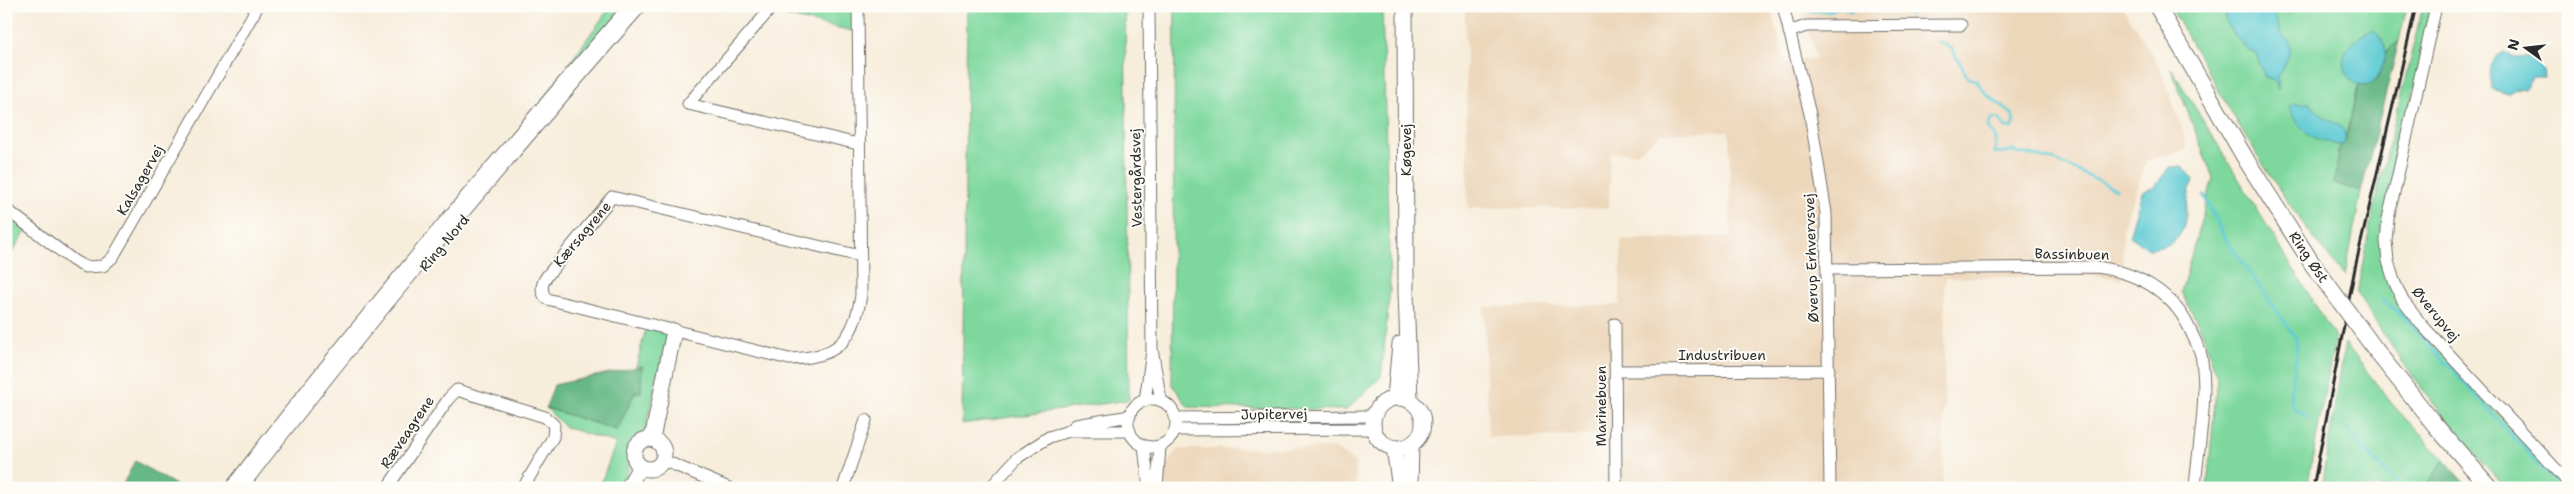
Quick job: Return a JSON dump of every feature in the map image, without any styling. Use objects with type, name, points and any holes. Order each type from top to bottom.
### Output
[{"type":"highway","points":[[236,488],[349,342],[409,269],[635,6]]},
{"type":"highway","name":"Ring Nord","points":[[250,488],[357,348],[514,159],[647,6]]},
{"type":"main road","name":"Ring Øst","points":[[2157,6],[2248,163],[2313,265],[2381,357],[2435,425],[2490,488]]},
{"type":"street","name":"Kalsagervej","points":[[6,210],[74,262],[84,267],[103,266],[113,257],[258,6]]},
{"type":"street","points":[[773,6],[688,104],[858,144]]},
{"type":"street","name":"Kærsagrene","points":[[858,6],[861,295],[853,331],[836,347],[823,354],[789,359],[547,299],[543,295],[543,282],[547,276],[612,197],[860,256]]},
{"type":"street","name":"Vestergårdsvej","points":[[1149,6],[1152,349],[1161,401]]},
{"type":"street","name":"Køgevej","points":[[1403,399],[1406,293],[1405,6]]},
{"type":"street","name":"Øverup Erhvervsvej","points":[[1783,6],[1810,114],[1826,213],[1830,488]]},
{"type":"street","name":"Øverupvej","points":[[2436,6],[2388,220],[2388,260],[2403,301],[2421,324],[2568,482]]},
{"type":"street","points":[[1789,32],[1806,26],[1961,25]]},
{"type":"street","name":"Bassinbuen","points":[[1827,269],[2097,268],[2122,271],[2150,283],[2169,299],[2187,321],[2201,353],[2204,383],[2195,488]]},
{"type":"street","name":"Marinebuen","points":[[1615,324],[1616,488]]},
{"type":"street","points":[[652,440],[674,331]]},
{"type":"street","name":"Vestergårdsvej","points":[[1145,401],[1149,357],[1152,349]]},
{"type":"street","name":"Industribuen","points":[[1616,371],[1829,370]]},
{"type":"street","name":"Ræveagrene","points":[[388,488],[449,398],[457,390],[544,417],[554,425],[553,437],[523,488]]},
{"type":"street","points":[[1403,399],[1421,411],[1423,426],[1421,434],[1411,445],[1394,448],[1383,444],[1373,423],[1379,405],[1403,399]]},
{"type":"street","points":[[1145,401],[1161,401],[1170,408],[1175,424],[1167,442],[1160,446],[1144,446],[1133,437],[1130,431],[1130,416],[1133,410],[1145,401]]},
{"type":"street","points":[[1068,431],[1076,425],[1130,416]]},
{"type":"street","points":[[843,488],[866,420]]},
{"type":"street","name":"Jupitervej","points":[[1175,424],[1373,423]]},
{"type":"street","points":[[990,488],[1016,458],[1049,437],[1068,431],[1130,431]]},
{"type":"street","points":[[643,440],[652,440],[661,445],[663,460],[656,468],[650,469],[640,466],[635,459],[636,446],[643,440]]},
{"type":"street","points":[[1410,488],[1411,445]]},
{"type":"street","points":[[1144,446],[1149,488]]},
{"type":"street","points":[[1157,488],[1160,446]]},
{"type":"street","points":[[1394,448],[1400,488]]},
{"type":"street","points":[[663,460],[729,488]]},
{"type":"street","points":[[628,488],[640,466]]},
{"type":"shaded area","points":[[1465,6],[1771,6],[1785,63],[1816,58],[1802,6],[2122,6],[2158,64],[2183,130],[2186,150],[2147,161],[2123,228],[2122,280],[2096,275],[1945,278],[1943,486],[2032,485],[2032,488],[1477,488],[1477,485],[1607,485],[1606,435],[1488,437],[1484,307],[1620,305],[1621,240],[1731,236],[1729,131],[1661,133],[1637,153],[1610,153],[1609,208],[1468,208]]},
{"type":"shaded area","points":[[1334,448],[1355,462],[1356,488],[1162,488],[1162,471],[1178,449]]},
{"type":"green space","points":[[611,6],[626,6],[541,102]]},
{"type":"green space","points":[[782,6],[853,6],[853,31],[775,14]]},
{"type":"green space","points":[[967,6],[1125,6],[1129,400],[962,424]]},
{"type":"green space","points":[[1175,6],[1382,6],[1390,290],[1381,377],[1346,410],[1188,407],[1172,384]]},
{"type":"green space","points":[[2170,6],[2407,6],[2399,41],[2386,53],[2374,82],[2358,86],[2334,183],[2361,192],[2345,276],[2295,213],[2230,111]]},
{"type":"green space","points":[[2423,6],[2434,6],[2383,221],[2383,266],[2391,288],[2403,308],[2566,488],[2506,488],[2426,394],[2390,345],[2357,293],[2374,205]]},
{"type":"green space","points":[[2399,41],[2361,192],[2334,183],[2340,145],[2344,144],[2346,139],[2358,86],[2367,85],[2377,79],[2387,52]]},
{"type":"green space","points":[[2171,68],[2335,337],[2307,488],[2207,488],[2217,378],[2202,331],[2181,292],[2213,178]]},
{"type":"green space","points":[[6,215],[27,230],[6,261]]},
{"type":"green space","points":[[646,328],[668,333],[645,431],[630,443],[627,474],[620,488],[599,488],[616,443],[565,427],[546,408],[617,430],[635,392],[640,392],[642,366],[636,367]]},
{"type":"green space","points":[[2345,343],[2392,404],[2444,460],[2426,488],[2321,488]]},
{"type":"green space","points":[[642,366],[641,392],[635,392],[617,430],[546,408],[554,385]]},
{"type":"green space","points":[[2444,460],[2470,488],[2425,487]]},
{"type":"green space","points":[[135,461],[181,488],[121,488]]},
{"type":"water","points":[[2229,6],[2264,6],[2274,13],[2281,34],[2290,42],[2291,49],[2283,70],[2278,76],[2278,90],[2277,84],[2274,81],[2265,77],[2256,54],[2242,44],[2225,19]]},
{"type":"water","points":[[2374,30],[2384,44],[2384,61],[2376,78],[2366,85],[2356,84],[2348,77],[2344,66],[2345,53],[2355,40]]},
{"type":"water","points":[[2505,52],[2515,57],[2534,56],[2543,70],[2544,78],[2532,78],[2525,89],[2517,88],[2507,94],[2492,89],[2490,67],[2495,58]]},
{"type":"water","points":[[2310,103],[2311,107],[2343,129],[2345,133],[2344,144],[2340,145],[2313,137],[2300,126],[2289,107],[2294,104]]},
{"type":"water","points":[[2169,167],[2183,167],[2193,180],[2189,192],[2184,225],[2174,241],[2164,246],[2149,249],[2130,236],[2130,233],[2142,192],[2155,187]]},
{"type":"waterway","points":[[1809,6],[1810,11],[1829,11],[1841,6]]},
{"type":"waterway","points":[[1841,6],[1850,11],[1861,6]]},
{"type":"waterway","points":[[1863,6],[1877,11],[1890,6]]},
{"type":"waterway","points":[[1892,6],[1910,15]]},
{"type":"waterway","points":[[1938,41],[1952,49],[1968,78],[1976,80],[1987,95],[2012,114],[2015,122],[2012,128],[2006,128],[1998,118],[1991,119],[1988,127],[1996,139],[1995,153],[2013,151],[2056,161],[2116,189]]},
{"type":"waterway","points":[[2204,195],[2224,237],[2296,338],[2297,355],[2290,396],[2294,408],[2306,417]]},
{"type":"waterway","points":[[2382,300],[2403,316],[2560,488]]},
{"type":"waterway","points":[[2349,429],[2355,439],[2401,488]]},
{"type":"railway","points":[[2313,488],[2355,268],[2416,6]]}]
